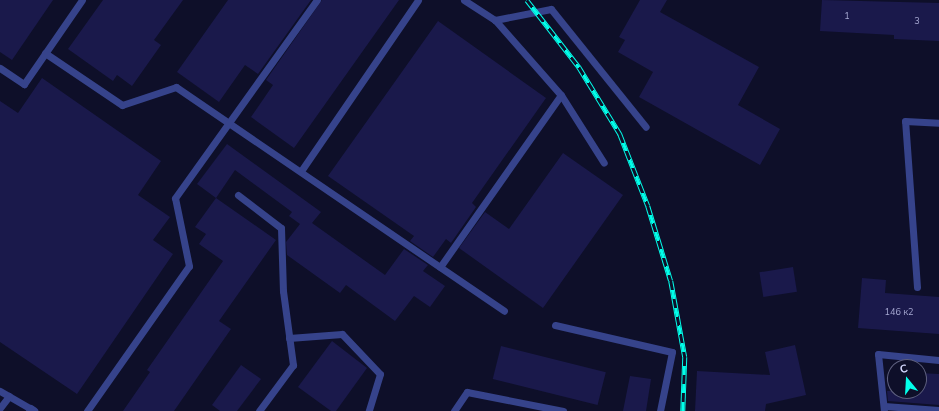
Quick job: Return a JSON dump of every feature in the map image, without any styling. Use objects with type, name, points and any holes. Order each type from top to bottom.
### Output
[{"type":"lane","points":[[0,68],[24,84],[82,0]]},
{"type":"lane","points":[[87,411],[189,266],[175,198],[317,0]]},
{"type":"lane","points":[[301,172],[418,0]]},
{"type":"lane","points":[[464,0],[495,20],[561,95],[604,163]]},
{"type":"lane","points":[[495,20],[551,9],[646,127]]},
{"type":"lane","points":[[45,53],[122,105],[176,88],[504,311]]},
{"type":"lane","points":[[440,267],[561,95]]},
{"type":"lane","points":[[916,287],[905,121],[939,123]]},
{"type":"lane","points":[[238,195],[281,228],[283,291],[293,365],[259,411]]},
{"type":"lane","points":[[555,325],[672,352],[660,411]]},
{"type":"lane","points":[[289,338],[342,334],[380,374],[369,411]]},
{"type":"lane","points":[[939,360],[878,354],[884,408],[939,410]]},
{"type":"lane","points":[[0,391],[32,410]]},
{"type":"lane","points":[[454,411],[467,392],[563,411]]},
{"type":"lane","points":[[0,408],[9,396]]},
{"type":"building","points":[[0,0],[53,0],[12,60],[0,52]]},
{"type":"building","points":[[103,0],[183,0],[154,40],[161,45],[132,86],[117,75],[113,81],[68,49]]},
{"type":"building","points":[[228,0],[311,0],[258,74],[245,65],[219,102],[177,72]]},
{"type":"building","points":[[322,0],[399,0],[294,148],[251,117],[273,85],[266,80]]},
{"type":"building","points":[[640,0],[667,0],[660,12],[759,67],[738,105],[780,129],[760,165],[639,97],[653,72],[618,52],[625,40],[619,37]]},
{"type":"building","points":[[822,0],[939,3],[939,41],[894,39],[894,35],[820,31]]},
{"type":"building","points":[[438,21],[546,98],[472,203],[476,207],[451,243],[446,239],[433,257],[410,241],[414,236],[328,176]]},
{"type":"building","points":[[42,78],[161,161],[138,195],[170,217],[153,240],[173,254],[77,394],[0,342],[0,101],[18,113]]},
{"type":"building","points":[[227,144],[321,212],[312,223],[385,275],[404,249],[428,265],[423,271],[445,286],[430,307],[414,296],[395,321],[346,285],[340,293],[287,255],[286,242],[300,224],[289,216],[292,212],[235,170],[216,198],[197,184]]},
{"type":"building","points":[[563,153],[623,195],[543,308],[459,248],[485,212],[509,229]]},
{"type":"building","points":[[216,198],[276,240],[219,321],[231,329],[174,411],[123,411],[150,372],[147,370],[223,261],[199,244],[206,234],[195,227]]},
{"type":"building","points":[[793,267],[797,292],[763,297],[759,272]]},
{"type":"building","points":[[862,278],[886,280],[885,293],[939,297],[939,334],[858,328]]},
{"type":"building","points":[[332,341],[367,368],[336,411],[331,411],[298,387]]},
{"type":"building","points":[[795,345],[806,395],[766,404],[765,411],[695,411],[697,371],[770,375],[765,352]]},
{"type":"building","points":[[501,346],[606,372],[598,405],[493,379]]},
{"type":"building","points":[[241,365],[261,379],[237,411],[220,411],[212,405]]},
{"type":"building","points":[[927,373],[939,374],[939,405],[888,401],[888,399],[927,399]]},
{"type":"building","points":[[630,376],[651,379],[646,411],[623,411]]},
{"type":"railway","points":[[527,0],[579,67],[620,134],[648,206],[671,281],[685,357],[683,411]]}]
